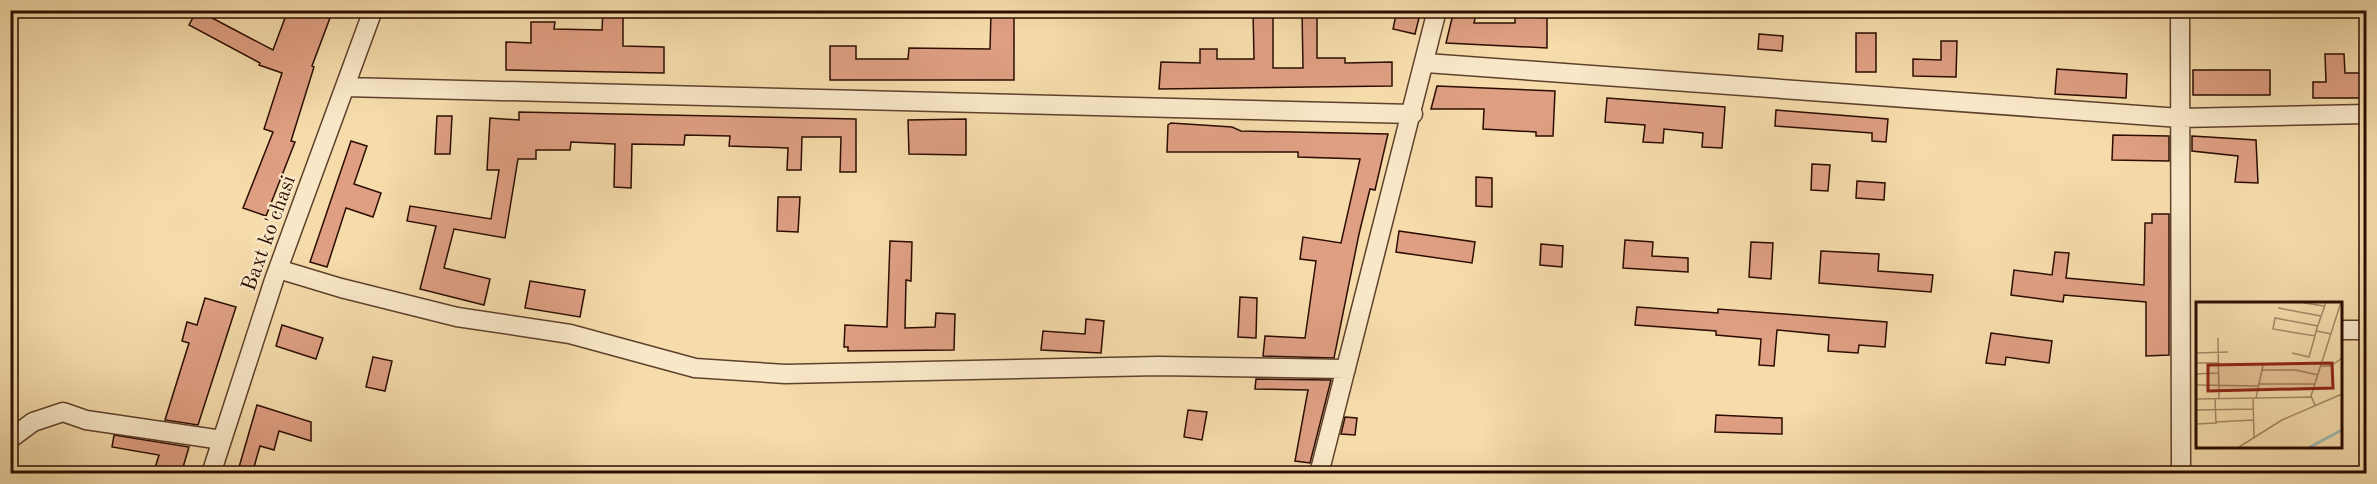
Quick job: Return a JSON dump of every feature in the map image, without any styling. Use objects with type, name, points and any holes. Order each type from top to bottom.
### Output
[{"type":"street","name":"Baxt ko'chasi","points":[[211,474],[278,269],[373,10]]},
{"type":"street","points":[[1319,474],[1426,63],[1437,10]]},
{"type":"street","points":[[2180,10],[2181,118],[2189,331],[2181,474]]},
{"type":"street","points":[[1426,63],[2181,118],[2367,114]]},
{"type":"street","points":[[346,87],[1413,114]]},
{"type":"street","points":[[278,269],[341,288],[457,316],[570,334],[695,368],[785,375],[1159,366],[1346,369]]},
{"type":"street","points":[[2341,330],[2367,330]]},
{"type":"street","points":[[10,439],[33,422],[63,412],[86,420],[222,440]]},
{"type":"building","points":[[197,10],[273,50],[288,10],[333,10],[312,66],[314,67],[291,141],[295,142],[266,216],[243,208],[273,132],[264,129],[282,73],[259,65],[260,63],[189,25]]},
{"type":"building","points":[[603,10],[623,10],[623,46],[664,47],[664,73],[506,70],[506,42],[531,43],[531,22],[555,22],[554,29],[602,30]]},
{"type":"building","points":[[1253,10],[1273,10],[1273,68],[1303,68],[1302,10],[1317,10],[1317,58],[1345,58],[1345,63],[1392,62],[1392,86],[1159,89],[1161,62],[1200,63],[1200,49],[1217,49],[1217,59],[1254,59]]},
{"type":"building","points":[[1397,10],[1421,10],[1415,34],[1393,29]]},
{"type":"building","points":[[1454,10],[1477,10],[1474,23],[1515,23],[1515,16],[1547,18],[1547,48],[1446,43]]},
{"type":"building","points":[[991,13],[1014,13],[1014,80],[830,80],[830,46],[856,46],[856,59],[908,59],[909,48],[990,49]]},
{"type":"building","points":[[1856,33],[1876,33],[1876,72],[1856,72]]},
{"type":"building","points":[[1759,34],[1783,36],[1782,51],[1758,49]]},
{"type":"building","points":[[1941,41],[1957,41],[1956,77],[1913,76],[1913,59],[1941,60]]},
{"type":"building","points":[[2325,54],[2344,54],[2345,73],[2367,73],[2367,98],[2313,98],[2313,82],[2326,82]]},
{"type":"building","points":[[2057,69],[2127,74],[2126,98],[2055,94]]},
{"type":"building","points":[[2193,70],[2270,70],[2270,95],[2193,95]]},
{"type":"building","points":[[1437,86],[1555,91],[1553,136],[1536,136],[1536,132],[1483,129],[1484,109],[1431,109]]},
{"type":"building","points":[[1607,98],[1725,107],[1722,148],[1702,147],[1703,133],[1664,129],[1663,143],[1643,142],[1645,125],[1605,122]]},
{"type":"building","points":[[1776,110],[1888,119],[1886,142],[1872,141],[1872,133],[1775,126]]},
{"type":"building","points":[[519,112],[856,119],[856,172],[840,172],[841,137],[802,137],[801,170],[787,170],[788,148],[729,146],[730,136],[685,135],[684,145],[632,144],[631,188],[614,187],[615,144],[571,142],[570,150],[536,150],[536,159],[518,159],[505,238],[454,229],[444,268],[490,279],[484,305],[420,289],[436,226],[407,221],[410,206],[491,219],[499,170],[487,170],[490,118],[519,120]]},
{"type":"building","points":[[437,116],[452,116],[450,154],[435,154]]},
{"type":"building","points":[[966,119],[966,155],[909,154],[908,120]]},
{"type":"building","points":[[1171,123],[1232,127],[1241,131],[1388,134],[1375,190],[1370,189],[1359,234],[1334,358],[1263,356],[1265,336],[1305,338],[1316,261],[1300,259],[1303,237],[1341,243],[1360,159],[1298,157],[1298,152],[1167,152],[1168,125]]},
{"type":"building","points":[[2113,135],[2169,136],[2169,161],[2112,160]]},
{"type":"building","points":[[2192,136],[2256,140],[2258,183],[2235,182],[2238,156],[2192,151]]},
{"type":"building","points":[[351,141],[367,146],[354,184],[381,193],[373,217],[346,208],[327,267],[310,262]]},
{"type":"building","points":[[1812,164],[1830,165],[1828,191],[1811,190]]},
{"type":"building","points":[[1476,177],[1492,178],[1492,207],[1476,206]]},
{"type":"building","points":[[1857,181],[1885,183],[1884,200],[1856,198]]},
{"type":"building","points":[[778,197],[800,197],[798,232],[777,231]]},
{"type":"building","points":[[2152,214],[2169,214],[2169,355],[2146,356],[2146,302],[2064,295],[2063,302],[2011,295],[2014,270],[2052,275],[2055,252],[2069,253],[2066,278],[2144,285],[2145,223],[2152,223]]},
{"type":"building","points":[[1399,231],[1475,242],[1472,263],[1396,252]]},
{"type":"building","points":[[1625,240],[1653,242],[1652,256],[1688,258],[1688,272],[1623,268]]},
{"type":"building","points":[[890,241],[912,242],[911,281],[906,280],[905,328],[935,327],[936,313],[955,314],[954,350],[848,351],[848,347],[844,347],[845,325],[887,327]]},
{"type":"building","points":[[1751,242],[1773,243],[1771,279],[1749,277]]},
{"type":"building","points":[[1541,244],[1563,246],[1562,267],[1540,265]]},
{"type":"building","points":[[1821,251],[1879,254],[1878,271],[1933,275],[1931,292],[1819,283]]},
{"type":"building","points":[[530,281],[585,290],[580,317],[525,308]]},
{"type":"building","points":[[1240,297],[1257,298],[1256,338],[1238,337]]},
{"type":"building","points":[[205,298],[236,307],[198,425],[165,420],[189,343],[182,341],[187,322],[197,325]]},
{"type":"building","points":[[1637,307],[1718,313],[1718,309],[1887,322],[1885,347],[1859,345],[1858,353],[1828,351],[1829,335],[1777,330],[1774,366],[1759,365],[1761,339],[1716,335],[1716,331],[1635,325]]},
{"type":"building","points":[[1086,319],[1104,321],[1101,353],[1041,350],[1043,331],[1085,334]]},
{"type":"building","points":[[282,325],[323,338],[316,359],[276,346]]},
{"type":"building","points":[[1991,333],[2052,341],[2049,363],[2006,357],[2005,365],[1986,363]]},
{"type":"building","points":[[373,357],[392,361],[385,391],[366,387]]},
{"type":"building","points":[[1256,379],[1331,380],[1310,463],[1295,461],[1308,390],[1255,389]]},
{"type":"building","points":[[257,405],[311,422],[311,441],[279,431],[274,450],[260,446],[252,474],[237,474]]},
{"type":"building","points":[[1188,410],[1207,412],[1202,440],[1184,437]]},
{"type":"building","points":[[1716,415],[1782,418],[1782,434],[1715,432]]},
{"type":"building","points":[[1345,417],[1357,418],[1355,435],[1341,434]]},
{"type":"building","points":[[114,435],[189,447],[181,474],[153,474],[159,455],[112,447]]}]
